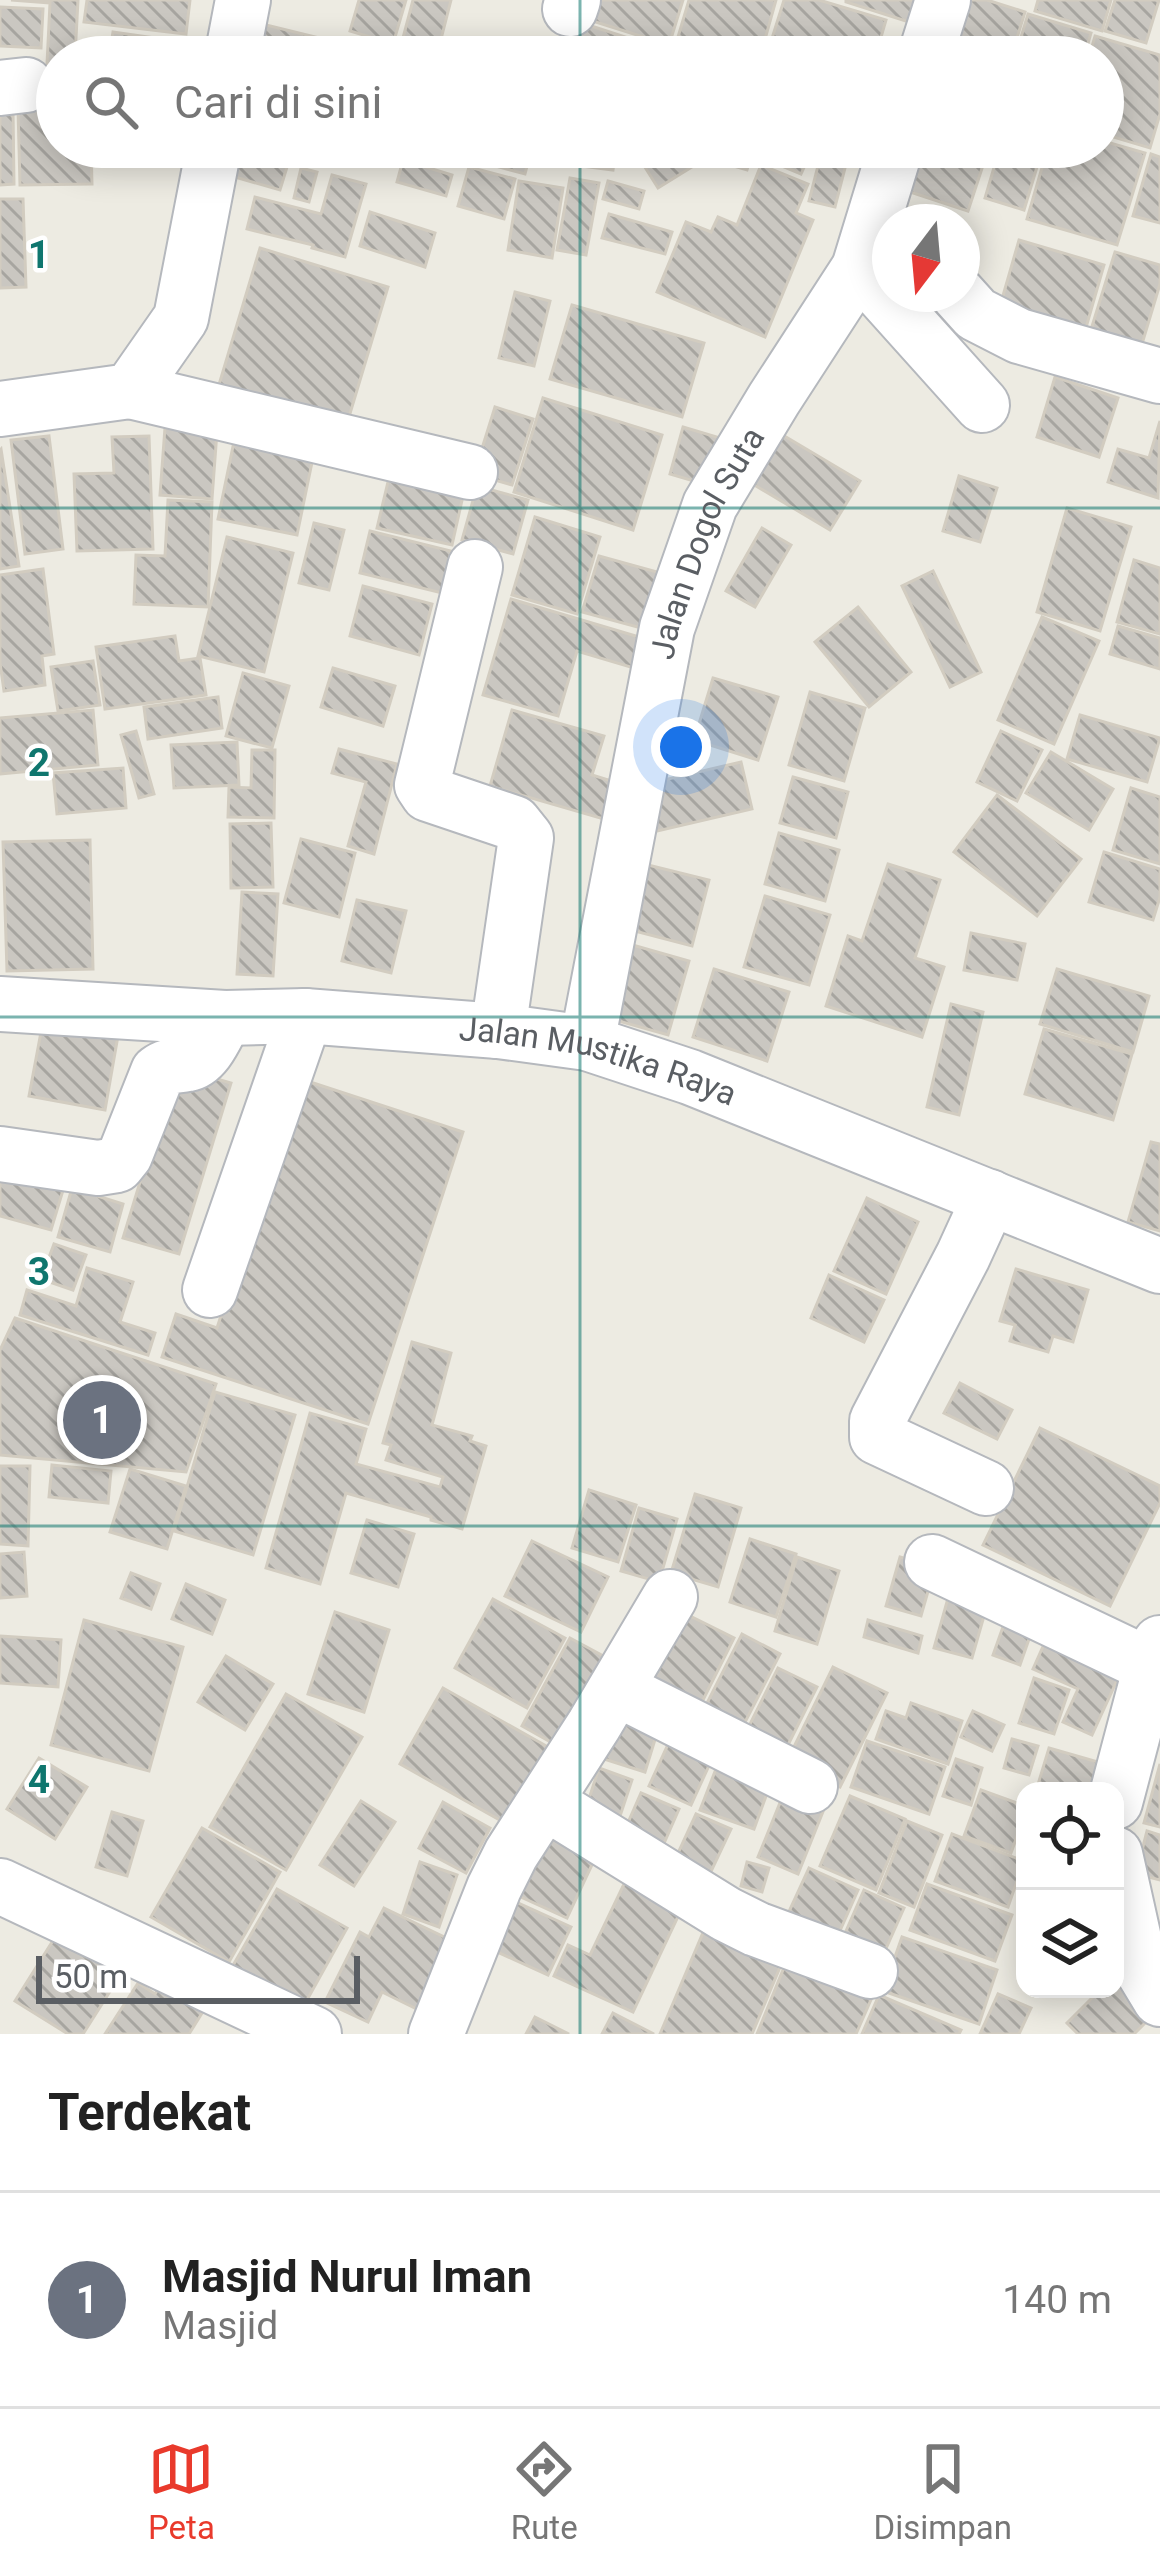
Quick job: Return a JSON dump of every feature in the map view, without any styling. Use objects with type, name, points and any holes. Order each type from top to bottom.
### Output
[{"type":"street","points":[[236,36],[243,0]]},
{"type":"street","points":[[932,36],[943,0]]},
{"type":"street","points":[[130,392],[181,317],[210,168]]},
{"type":"street","name":"Jalan Dogol Suta","points":[[887,204],[893,168]]},
{"type":"street","name":"Jalan Dogol Suta","points":[[587,1042],[667,628],[710,505],[872,242]]},
{"type":"street","points":[[859,268],[982,405]]},
{"type":"street","points":[[974,312],[1018,336],[1160,376]]},
{"type":"street","points":[[0,409],[130,392],[470,472]]},
{"type":"street","points":[[475,567],[422,785],[428,794],[514,823],[526,838],[498,1031]]},
{"type":"street","name":"Jalan Mustika Raya","points":[[0,1004],[225,1018],[304,1016],[587,1042],[690,1078],[1160,1266]]},
{"type":"street","points":[[211,1290],[304,1016]]},
{"type":"street","points":[[0,1154],[98,1168],[117,1165],[158,1072],[168,1065],[194,1064],[225,1018]]},
{"type":"street","points":[[986,1488],[877,1437],[877,1421],[990,1197]]},
{"type":"street","points":[[932,1562],[1156,1654],[1121,1782]]},
{"type":"street","points":[[436,2034],[512,1854],[670,1598]]},
{"type":"street","points":[[616,1689],[810,1786]]},
{"type":"street","points":[[545,1802],[726,1914],[870,1971]]},
{"type":"street","points":[[0,1886],[314,2034]]},
{"type":"street","points":[[1123,1890],[1140,1966],[1160,1999]]},
{"type":"building","points":[[11,0],[78,0],[76,36],[48,36],[50,3]]},
{"type":"building","points":[[87,0],[190,0],[186,34],[84,22]]},
{"type":"building","points":[[359,0],[406,0],[395,36],[350,31]]},
{"type":"building","points":[[413,0],[451,0],[442,36],[404,36]]},
{"type":"building","points":[[589,0],[683,0],[672,36],[640,36],[583,18]]},
{"type":"building","points":[[689,0],[776,0],[766,36],[678,36]]},
{"type":"building","points":[[784,0],[819,0],[886,20],[881,36],[773,36]]},
{"type":"building","points":[[846,0],[933,0],[925,27]]},
{"type":"building","points":[[951,0],[987,0],[1025,12],[1018,36],[940,36]]},
{"type":"building","points":[[1038,0],[1111,0],[1102,31],[1035,11]]},
{"type":"building","points":[[1115,0],[1159,0],[1146,43],[1105,31]]},
{"type":"building","points":[[0,7],[43,9],[36,48],[0,46]]},
{"type":"building","points":[[1028,14],[1091,33],[1090,36],[1021,36]]},
{"type":"building","points":[[579,22],[622,36],[574,36]]},
{"type":"building","points":[[262,24],[311,36],[259,36]]},
{"type":"building","points":[[1124,44],[1160,55],[1160,114],[1150,148],[1124,140]]},
{"type":"building","points":[[18,108],[36,108],[36,168],[92,168],[92,184],[20,185]]},
{"type":"building","points":[[0,110],[13,110],[14,184],[0,185]]},
{"type":"building","points":[[1124,147],[1145,153],[1117,245],[1027,219],[1042,168],[1124,168]]},
{"type":"building","points":[[1151,154],[1160,157],[1160,223],[1133,216]]},
{"type":"building","points":[[230,168],[287,168],[280,190],[228,175]]},
{"type":"building","points":[[301,168],[317,172],[309,202],[294,198]]},
{"type":"building","points":[[401,168],[429,168],[452,175],[446,196],[397,182]]},
{"type":"building","points":[[469,168],[515,179],[504,219],[458,206]]},
{"type":"building","points":[[646,168],[690,168],[658,188]]},
{"type":"building","points":[[760,168],[808,184],[796,213],[813,220],[765,337],[657,292],[686,222],[711,232],[718,217],[737,225]]},
{"type":"building","points":[[817,168],[845,168],[835,207],[809,201]]},
{"type":"building","points":[[901,168],[982,168],[970,204],[947,204],[895,187]]},
{"type":"building","points":[[994,168],[1037,168],[1024,210],[985,198]]},
{"type":"building","points":[[332,175],[366,184],[345,257],[247,229],[255,197],[321,214]]},
{"type":"building","points":[[570,178],[599,183],[586,255],[557,250]]},
{"type":"building","points":[[519,181],[563,188],[552,258],[508,250]]},
{"type":"building","points":[[608,181],[644,191],[639,209],[603,199]]},
{"type":"building","points":[[0,199],[23,199],[26,287],[0,288]]},
{"type":"building","points":[[370,212],[435,233],[425,267],[360,246]]},
{"type":"building","points":[[609,214],[672,232],[665,254],[602,238]]},
{"type":"building","points":[[1019,240],[1104,265],[1081,345],[996,320]]},
{"type":"building","points":[[260,248],[388,287],[346,427],[218,388]]},
{"type":"building","points":[[1115,252],[1160,265],[1160,284],[1136,364],[1085,349]]},
{"type":"building","points":[[515,292],[550,301],[534,366],[499,358]]},
{"type":"building","points":[[572,305],[704,343],[682,417],[550,379]]},
{"type":"building","points":[[1055,377],[1118,398],[1099,457],[1037,437]]},
{"type":"building","points":[[543,398],[662,435],[633,530],[514,492]]},
{"type":"building","points":[[495,407],[533,419],[512,485],[474,474]]},
{"type":"building","points":[[166,414],[218,418],[212,499],[160,495]]},
{"type":"building","points":[[1160,421],[1158,498],[1108,482],[1118,449],[1149,458]]},
{"type":"building","points":[[237,427],[316,443],[297,535],[218,519]]},
{"type":"building","points":[[683,427],[730,441],[717,488],[670,474]]},
{"type":"building","points":[[781,434],[860,481],[830,530],[751,483]]},
{"type":"building","points":[[49,436],[63,549],[25,554],[11,440]]},
{"type":"building","points":[[149,436],[153,549],[77,551],[74,474],[114,473],[112,437]]},
{"type":"building","points":[[0,450],[19,566],[0,569]]},
{"type":"building","points":[[393,461],[467,478],[452,545],[377,528]]},
{"type":"building","points":[[959,476],[997,488],[980,542],[943,531]]},
{"type":"building","points":[[477,486],[528,500],[513,554],[462,540]]},
{"type":"building","points":[[168,500],[212,502],[208,607],[134,604],[136,555],[165,556]]},
{"type":"building","points":[[1067,508],[1131,527],[1100,631],[1037,612]]},
{"type":"building","points":[[535,517],[600,537],[577,614],[512,595]]},
{"type":"building","points":[[314,523],[344,530],[329,590],[299,583]]},
{"type":"building","points":[[762,528],[791,545],[755,607],[726,591]]},
{"type":"building","points":[[370,531],[451,551],[442,593],[360,573]]},
{"type":"building","points":[[227,537],[293,553],[264,672],[198,656]]},
{"type":"building","points":[[599,556],[668,575],[652,631],[582,612]]},
{"type":"building","points":[[1134,560],[1160,568],[1160,634],[1117,622]]},
{"type":"building","points":[[43,569],[54,654],[42,656],[45,685],[4,691],[0,575]]},
{"type":"building","points":[[933,571],[981,672],[950,687],[902,586]]},
{"type":"building","points":[[363,586],[432,604],[419,655],[350,636]]},
{"type":"building","points":[[511,599],[646,639],[637,669],[577,651],[558,716],[483,695]]},
{"type":"building","points":[[858,607],[911,672],[869,707],[815,642]]},
{"type":"building","points":[[1042,617],[1099,641],[1054,744],[998,720]]},
{"type":"building","points":[[1118,626],[1160,638],[1160,669],[1110,654]]},
{"type":"building","points":[[175,636],[179,661],[200,658],[206,695],[105,709],[96,647]]},
{"type":"building","points":[[93,661],[100,705],[58,711],[51,667]]},
{"type":"building","points":[[333,668],[395,686],[383,726],[321,707]]},
{"type":"building","points":[[243,673],[289,686],[272,748],[226,736]]},
{"type":"building","points":[[713,678],[778,697],[758,760],[694,740]]},
{"type":"building","points":[[810,692],[865,708],[844,781],[789,765]]},
{"type":"building","points":[[218,697],[222,728],[148,739],[144,707]]},
{"type":"building","points":[[93,710],[98,765],[0,774],[0,718]]},
{"type":"building","points":[[512,710],[604,736],[592,775],[618,783],[607,820],[490,786]]},
{"type":"building","points":[[1080,715],[1160,738],[1147,782],[1067,759]]},
{"type":"building","points":[[136,731],[154,794],[139,798],[121,735]]},
{"type":"building","points":[[1001,731],[1042,750],[1017,801],[977,782]]},
{"type":"building","points":[[237,742],[239,785],[174,788],[171,745]]},
{"type":"building","points":[[339,749],[397,764],[374,854],[348,846],[366,782],[332,773]]},
{"type":"building","points":[[252,750],[275,750],[274,818],[228,817],[229,787],[251,788]]},
{"type":"building","points":[[1051,752],[1113,789],[1089,830],[1026,793]]},
{"type":"building","points":[[741,762],[752,809],[653,832],[642,785]]},
{"type":"building","points":[[123,768],[126,808],[57,814],[53,773]]},
{"type":"building","points":[[793,777],[848,792],[836,838],[780,823]]},
{"type":"building","points":[[1131,788],[1160,797],[1160,864],[1113,850]]},
{"type":"building","points":[[997,795],[1081,859],[1037,916],[954,852]]},
{"type":"building","points":[[271,823],[273,887],[231,888],[230,824]]},
{"type":"building","points":[[779,833],[839,850],[825,901],[765,884]]},
{"type":"building","points":[[301,839],[355,853],[339,917],[284,903]]},
{"type":"building","points":[[90,840],[93,969],[7,971],[3,842]]},
{"type":"building","points":[[1104,852],[1160,869],[1160,897],[1153,920],[1089,902]]},
{"type":"building","points":[[640,863],[709,880],[692,946],[623,928]]},
{"type":"building","points":[[888,864],[940,880],[915,958],[944,967],[922,1037],[826,1006],[848,936],[862,941]]},
{"type":"building","points":[[242,892],[278,894],[273,976],[237,974]]},
{"type":"building","points":[[765,896],[830,915],[809,985],[744,967]]},
{"type":"building","points":[[357,900],[406,911],[391,973],[342,961]]},
{"type":"building","points":[[971,933],[1025,944],[1017,980],[964,970]]},
{"type":"building","points":[[622,942],[689,961],[668,1035],[601,1016]]},
{"type":"building","points":[[714,969],[789,992],[767,1061],[693,1037]]},
{"type":"building","points":[[1057,969],[1149,996],[1133,1052],[1040,1024]]},
{"type":"building","points":[[951,1004],[983,1012],[959,1115],[927,1107]]},
{"type":"building","points":[[44,1016],[119,1030],[105,1110],[29,1096]]},
{"type":"building","points":[[1044,1029],[1132,1054],[1113,1120],[1025,1094]]},
{"type":"building","points":[[175,1067],[231,1083],[179,1254],[123,1238]]},
{"type":"building","points":[[298,1078],[463,1132],[368,1424],[162,1357],[176,1314],[217,1328]]},
{"type":"building","points":[[1151,1142],[1160,1144],[1160,1231],[1128,1222]]},
{"type":"building","points":[[0,1167],[67,1177],[51,1230],[0,1216]]},
{"type":"building","points":[[72,1188],[123,1204],[110,1252],[58,1237]]},
{"type":"building","points":[[867,1198],[918,1222],[886,1294],[834,1271]]},
{"type":"building","points":[[54,1244],[86,1255],[73,1290],[41,1279]]},
{"type":"building","points":[[87,1268],[133,1282],[120,1322],[155,1333],[148,1355],[20,1315],[27,1290],[76,1306]]},
{"type":"building","points":[[1016,1269],[1088,1290],[1073,1342],[1053,1336],[1048,1352],[1010,1341],[1015,1325],[1000,1321]]},
{"type":"building","points":[[829,1275],[884,1300],[864,1342],[811,1318]]},
{"type":"building","points":[[15,1318],[216,1384],[186,1472],[0,1455],[0,1350]]},
{"type":"building","points":[[412,1342],[451,1353],[432,1425],[472,1436],[470,1441],[486,1446],[462,1529],[346,1493],[320,1584],[266,1568],[310,1413],[366,1429],[356,1464],[440,1487],[443,1477],[386,1460],[391,1445],[383,1443]]},
{"type":"building","points":[[960,1383],[1012,1410],[997,1439],[944,1413]]},
{"type":"building","points":[[215,1392],[295,1415],[253,1555],[174,1531]]},
{"type":"building","points":[[1040,1428],[1160,1486],[1160,1503],[1110,1606],[983,1545]]},
{"type":"building","points":[[52,1465],[111,1471],[108,1503],[49,1497]]},
{"type":"building","points":[[0,1466],[30,1466],[28,1546],[0,1544]]},
{"type":"building","points":[[130,1469],[186,1486],[167,1549],[110,1532]]},
{"type":"building","points":[[589,1490],[636,1505],[618,1562],[572,1548]]},
{"type":"building","points":[[695,1494],[741,1508],[718,1587],[671,1573]]},
{"type":"building","points":[[639,1508],[677,1519],[659,1582],[621,1571]]},
{"type":"building","points":[[367,1520],[414,1534],[398,1587],[351,1573]]},
{"type":"building","points":[[750,1539],[796,1554],[776,1617],[730,1602]]},
{"type":"building","points":[[532,1541],[608,1577],[581,1632],[505,1596]]},
{"type":"building","points":[[24,1552],[27,1596],[0,1598],[0,1554]]},
{"type":"building","points":[[797,1557],[839,1571],[817,1644],[775,1631]]},
{"type":"building","points":[[900,1557],[935,1567],[921,1616],[886,1606]]},
{"type":"building","points":[[131,1573],[160,1584],[151,1609],[121,1598]]},
{"type":"building","points":[[186,1584],[225,1600],[212,1634],[172,1619]]},
{"type":"building","points":[[950,1591],[988,1602],[972,1658],[934,1648]]},
{"type":"building","points":[[493,1599],[565,1638],[527,1708],[455,1668]]},
{"type":"building","points":[[676,1609],[734,1638],[699,1708],[641,1680]]},
{"type":"building","points":[[1009,1610],[1036,1619],[1020,1665],[993,1655]]},
{"type":"building","points":[[335,1612],[389,1630],[364,1712],[308,1694]]},
{"type":"building","points":[[84,1620],[183,1647],[149,1771],[51,1745]]},
{"type":"building","points":[[868,1620],[922,1636],[918,1653],[864,1637]]},
{"type":"building","points":[[1049,1633],[1123,1667],[1092,1735],[1063,1722],[1078,1689],[1033,1669]]},
{"type":"building","points":[[742,1634],[780,1654],[741,1730],[703,1711]]},
{"type":"building","points":[[0,1636],[61,1640],[58,1687],[0,1683]]},
{"type":"building","points":[[570,1638],[611,1660],[563,1749],[522,1726]]},
{"type":"building","points":[[226,1656],[273,1684],[245,1730],[198,1702]]},
{"type":"building","points":[[833,1667],[887,1693],[840,1787],[787,1761]]},
{"type":"building","points":[[778,1668],[817,1687],[783,1755],[744,1736]]},
{"type":"building","points":[[1034,1678],[1069,1690],[1054,1734],[1019,1723]]},
{"type":"building","points":[[443,1688],[557,1752],[514,1828],[400,1764]]},
{"type":"building","points":[[286,1694],[362,1737],[286,1870],[210,1827]]},
{"type":"building","points":[[911,1703],[962,1721],[948,1764],[876,1739],[886,1711],[906,1718]]},
{"type":"building","points":[[619,1708],[661,1720],[645,1772],[604,1759]]},
{"type":"building","points":[[973,1711],[1004,1725],[992,1751],[961,1737]]},
{"type":"building","points":[[675,1729],[717,1748],[691,1805],[649,1786]]},
{"type":"building","points":[[1012,1739],[1038,1746],[1029,1775],[1004,1768]]},
{"type":"building","points":[[867,1741],[945,1767],[929,1814],[851,1787]]},
{"type":"building","points":[[1049,1748],[1105,1764],[1100,1782],[1039,1782]]},
{"type":"building","points":[[721,1756],[773,1777],[754,1829],[700,1810]]},
{"type":"building","points":[[39,1758],[87,1787],[55,1839],[7,1809]]},
{"type":"building","points":[[956,1759],[982,1768],[971,1805],[943,1796]]},
{"type":"building","points":[[1160,1764],[1160,1827],[1144,1823]]},
{"type":"building","points":[[599,1768],[632,1780],[617,1825],[584,1814]]},
{"type":"building","points":[[788,1783],[828,1799],[798,1874],[758,1857]]},
{"type":"building","points":[[981,1790],[1016,1803],[1011,1853],[964,1836]]},
{"type":"building","points":[[641,1793],[679,1809],[658,1857],[620,1841]]},
{"type":"building","points":[[850,1796],[905,1819],[876,1890],[820,1866]]},
{"type":"building","points":[[361,1801],[395,1822],[354,1886],[320,1865]]},
{"type":"building","points":[[443,1802],[490,1828],[466,1873],[419,1848]]},
{"type":"building","points":[[112,1812],[143,1821],[127,1876],[96,1867]]},
{"type":"building","points":[[696,1814],[731,1829],[707,1880],[673,1864]]},
{"type":"building","points":[[907,1821],[942,1835],[914,1907],[879,1893]]},
{"type":"building","points":[[540,1825],[598,1852],[567,1918],[508,1891]]},
{"type":"building","points":[[202,1828],[280,1872],[229,1962],[151,1917]]},
{"type":"building","points":[[1147,1831],[1160,1835],[1160,1880],[1136,1874]]},
{"type":"building","points":[[952,1834],[1016,1858],[1016,1884],[1008,1907],[935,1881]]},
{"type":"building","points":[[420,1862],[457,1875],[439,1927],[403,1914]]},
{"type":"building","points":[[747,1862],[769,1868],[762,1892],[741,1886]]},
{"type":"building","points":[[809,1868],[858,1890],[831,1951],[781,1929]]},
{"type":"building","points":[[625,1882],[682,1908],[633,2012],[554,1976],[568,1945],[590,1955]]},
{"type":"building","points":[[927,1884],[1012,1915],[995,1961],[910,1930]]},
{"type":"building","points":[[277,1889],[347,1928],[302,2009],[231,1969]]},
{"type":"building","points":[[864,1890],[904,1908],[876,1971],[836,1954]]},
{"type":"building","points":[[507,1898],[571,1927],[548,1975],[484,1946]]},
{"type":"building","points":[[384,1908],[465,1947],[431,2016],[382,1992],[368,2022],[325,2002],[360,1932],[369,1937]]},
{"type":"building","points":[[64,1923],[128,1963],[83,2034],[68,2034],[15,2001]]},
{"type":"building","points":[[705,1928],[783,1960],[752,2034],[660,2034]]},
{"type":"building","points":[[902,1937],[997,1970],[979,2024],[883,1991]]},
{"type":"building","points":[[787,1960],[873,1995],[856,2034],[757,2034]]},
{"type":"building","points":[[170,1970],[212,1997],[189,2034],[105,2034],[138,1983],[155,1994]]},
{"type":"building","points":[[1124,1986],[1154,2014],[1134,2034],[1078,2034],[1067,2023],[1092,1998],[1124,1998]]},
{"type":"building","points":[[998,1994],[1031,2008],[1019,2034],[980,2034]]},
{"type":"building","points":[[879,1995],[961,2030],[959,2034],[862,2034]]},
{"type":"building","points":[[613,2013],[654,2034],[602,2034]]},
{"type":"building","points":[[535,2017],[569,2034],[526,2034]]},
{"type":"place","name":"Masjid Nurul Iman","points":[[102,1420]]}]
